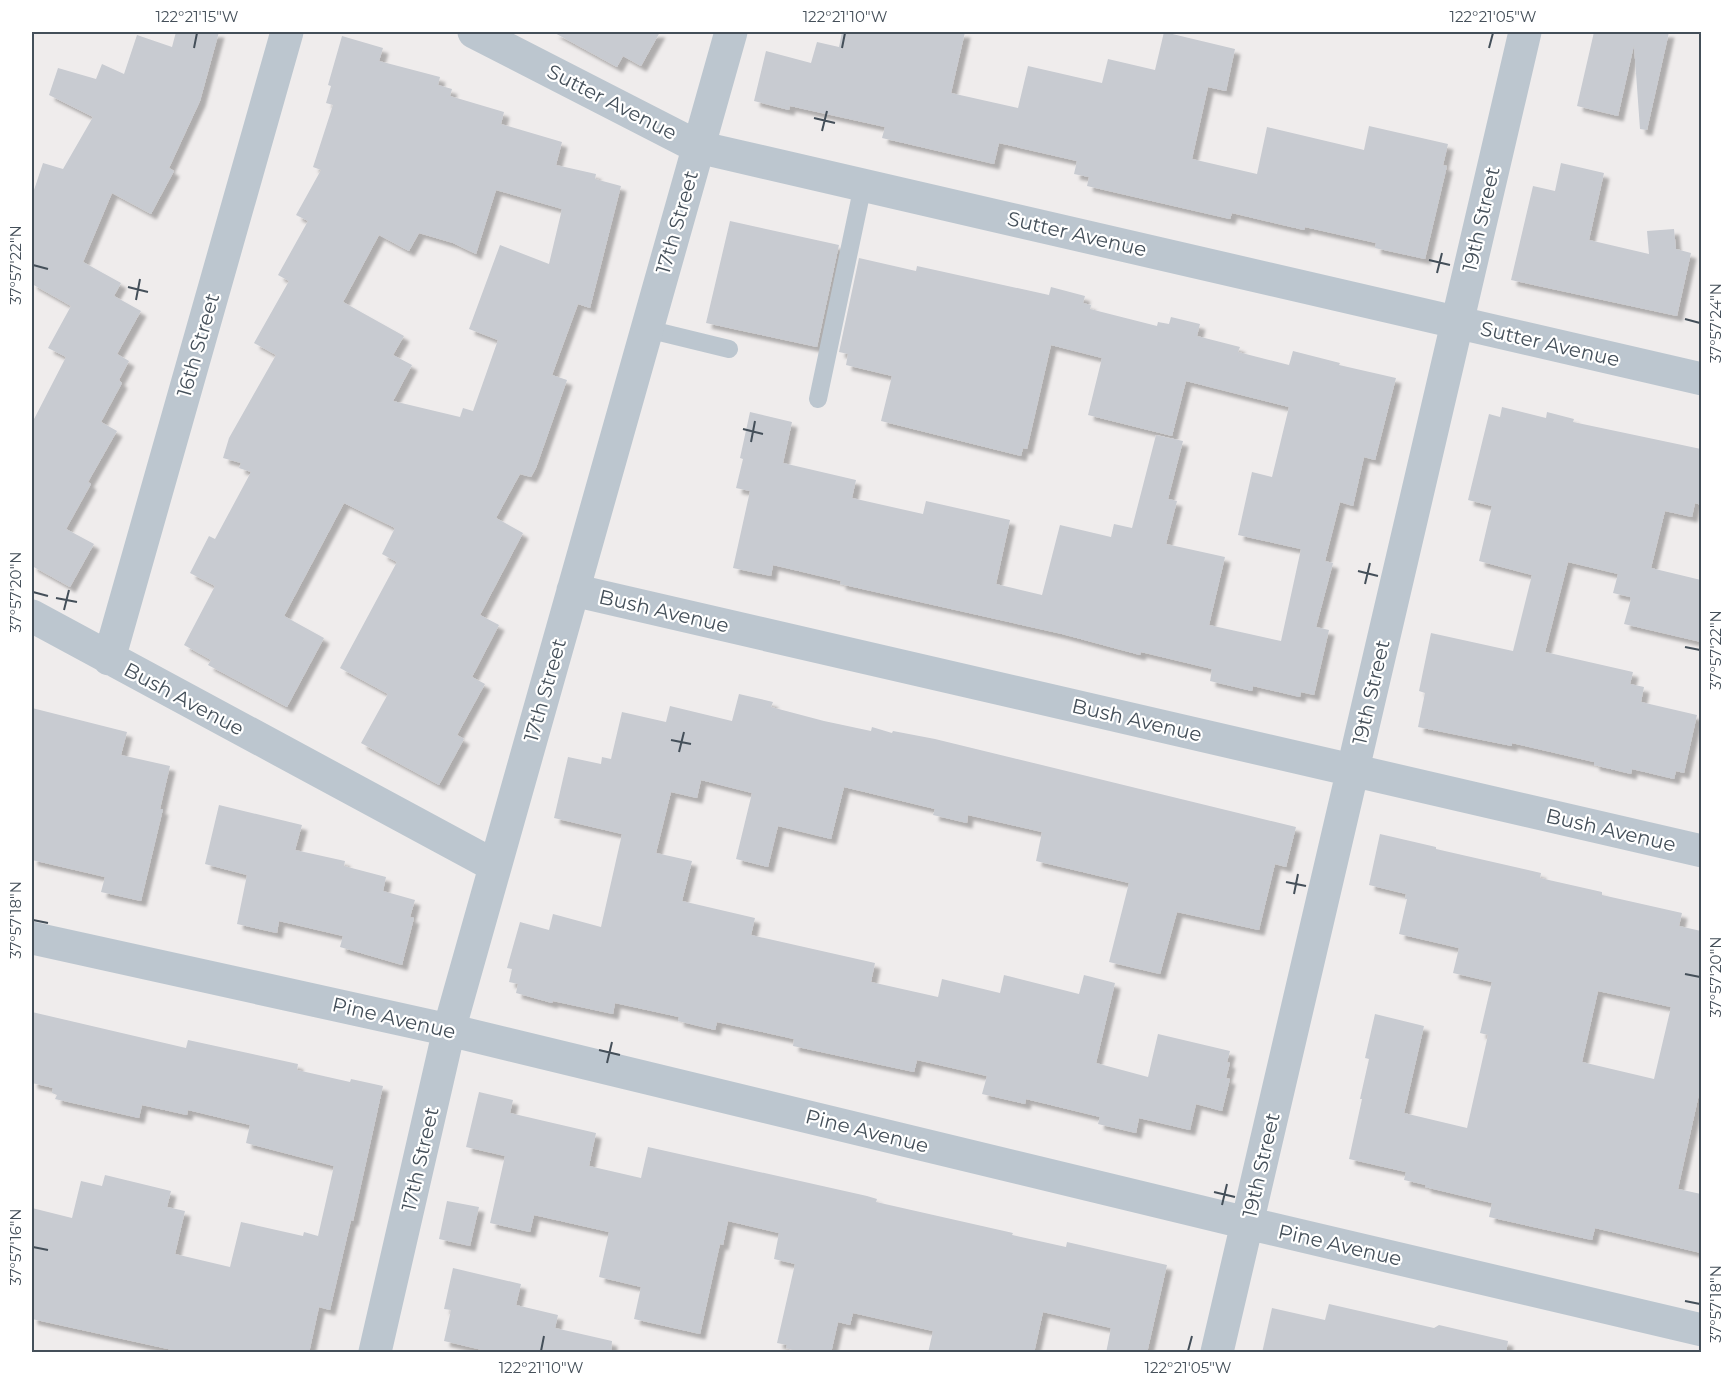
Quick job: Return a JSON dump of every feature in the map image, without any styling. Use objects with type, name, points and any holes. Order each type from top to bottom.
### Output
[{"type":"street","name":"16th Street","points":[[109,658],[287,32]]},
{"type":"street","name":"Sutter Avenue","points":[[474,32],[698,147],[1701,379]]},
{"type":"street","name":"17th Street","points":[[375,1353],[449,1030],[731,32]]},
{"type":"street","name":"19th Street","points":[[1217,1353],[1525,32]]},
{"type":"street","name":"Bush Avenue","points":[[573,590],[1701,851]]},
{"type":"street","name":"Bush Avenue","points":[[32,616],[495,866]]},
{"type":"street","name":"Pine Avenue","points":[[32,938],[449,1030],[1701,1330]]},
{"type":"lane","points":[[818,399],[863,185]]},
{"type":"lane","points":[[647,329],[729,349]]},
{"type":"building","points":[[176,32],[219,32],[200,101],[169,168],[174,171],[151,214],[112,193],[83,262],[121,283],[114,296],[141,311],[117,354],[129,361],[119,380],[122,383],[101,422],[117,431],[88,482],[91,484],[66,529],[94,544],[70,587],[32,566],[32,423],[66,357],[48,348],[71,306],[32,284],[32,196],[43,163],[63,169],[93,117],[49,95],[58,68],[96,79],[102,64],[124,74],[137,35],[172,47]]},
{"type":"building","points":[[553,32],[660,32],[641,66],[623,56],[617,67]]},
{"type":"building","points":[[842,32],[965,32],[951,93],[1018,108],[1028,66],[1102,83],[1108,59],[1155,70],[1164,32],[1235,49],[1226,91],[1208,87],[1192,159],[1257,174],[1267,127],[1364,150],[1369,126],[1448,144],[1443,165],[1447,166],[1425,259],[1375,248],[1376,243],[1305,227],[1304,230],[1232,213],[1230,219],[1087,186],[1089,177],[1074,174],[1077,161],[999,143],[994,164],[882,138],[885,127],[790,106],[789,110],[754,101],[766,51],[811,63],[817,42],[839,47]]},
{"type":"building","points":[[1594,32],[1669,32],[1647,130],[1640,129],[1634,45],[1618,116],[1577,106]]},
{"type":"building","points":[[342,36],[383,48],[379,61],[440,77],[438,85],[452,89],[450,96],[504,112],[501,124],[562,142],[556,165],[596,174],[595,179],[621,186],[590,308],[578,304],[552,375],[567,380],[536,468],[531,477],[520,474],[496,518],[523,533],[480,615],[499,625],[472,677],[485,684],[457,735],[464,739],[439,785],[361,743],[388,694],[340,668],[397,562],[382,554],[395,528],[344,503],[284,616],[324,638],[287,707],[208,665],[211,660],[184,645],[215,586],[190,573],[209,536],[215,539],[251,472],[239,468],[241,463],[223,458],[229,438],[276,355],[254,343],[289,281],[278,275],[308,221],[296,215],[321,170],[313,167],[333,105],[326,103],[331,86],[328,85]],"holes":[[[496,190],[562,209],[549,264],[500,245],[469,329],[498,340],[473,411],[463,408],[460,417],[393,401],[412,365],[393,355],[404,336],[343,302],[379,235],[409,251],[419,233],[453,243],[476,254]]]},
{"type":"building","points":[[1561,163],[1604,173],[1589,240],[1649,254],[1647,231],[1674,229],[1676,249],[1691,253],[1677,316],[1511,280],[1533,186],[1555,191]]},
{"type":"building","points":[[730,221],[839,245],[817,347],[706,323]]},
{"type":"building","points":[[859,258],[916,271],[917,266],[1049,295],[1051,287],[1085,296],[1083,303],[1091,305],[1090,309],[1157,326],[1158,322],[1169,324],[1171,317],[1200,324],[1197,336],[1240,347],[1238,352],[1289,365],[1293,351],[1340,363],[1339,365],[1396,378],[1375,460],[1364,457],[1353,506],[1340,502],[1325,561],[1333,563],[1316,627],[1329,630],[1314,695],[1301,692],[1300,697],[1253,686],[1252,691],[1210,681],[1212,669],[1141,652],[1140,655],[1062,634],[840,584],[841,581],[773,565],[771,576],[733,568],[750,491],[736,488],[750,412],[792,422],[783,463],[856,480],[852,498],[923,514],[926,501],[1010,520],[996,584],[1042,595],[1060,525],[1111,537],[1114,524],[1132,528],[1156,435],[1183,441],[1168,499],[1177,501],[1166,544],[1225,557],[1209,625],[1281,641],[1301,549],[1238,535],[1252,472],[1272,477],[1289,407],[1186,381],[1172,436],[1088,415],[1102,358],[1051,345],[1027,449],[1023,448],[1021,456],[881,421],[892,376],[846,365],[848,354],[839,352]]},
{"type":"building","points":[[1502,407],[1546,418],[1547,412],[1574,419],[1573,422],[1701,449],[1701,505],[1695,503],[1692,517],[1665,511],[1651,568],[1701,580],[1701,642],[1624,624],[1631,599],[1613,593],[1618,574],[1568,562],[1545,652],[1633,672],[1630,684],[1644,687],[1641,702],[1697,715],[1684,773],[1676,771],[1674,779],[1632,769],[1631,774],[1594,765],[1594,762],[1512,743],[1512,746],[1418,727],[1425,693],[1419,691],[1431,633],[1513,651],[1532,575],[1479,561],[1492,506],[1468,500],[1489,414],[1500,417]]},
{"type":"building","points":[[739,694],[773,702],[771,707],[824,721],[871,731],[872,727],[892,733],[893,731],[935,739],[1296,827],[1286,867],[1275,864],[1259,930],[1177,912],[1160,974],[1109,962],[1129,883],[1036,861],[1042,832],[968,815],[967,823],[933,815],[935,809],[844,787],[831,839],[778,826],[768,867],[736,859],[752,793],[701,780],[697,798],[671,792],[656,853],[692,861],[682,901],[755,918],[751,935],[875,963],[871,982],[938,997],[942,979],[1000,993],[1004,975],[1079,994],[1084,975],[1115,983],[1096,1063],[1148,1077],[1158,1034],[1230,1051],[1226,1078],[1230,1079],[1222,1111],[1196,1104],[1190,1130],[1139,1118],[1136,1133],[1098,1124],[1100,1117],[1026,1099],[1025,1104],[982,1094],[987,1076],[917,1060],[914,1072],[793,1046],[794,1039],[717,1022],[715,1030],[678,1021],[679,1017],[615,1003],[613,1014],[553,1001],[552,1003],[516,993],[518,984],[509,982],[512,969],[507,968],[520,922],[549,930],[553,914],[601,927],[622,834],[554,818],[568,757],[601,764],[602,757],[611,759],[622,712],[666,722],[670,706],[732,721]]},
{"type":"building","points":[[32,708],[127,732],[121,755],[170,766],[160,809],[163,809],[141,901],[101,892],[105,877],[32,860]]},
{"type":"building","points":[[219,805],[302,825],[295,850],[345,861],[344,866],[386,877],[383,891],[415,900],[410,917],[414,918],[402,965],[340,947],[343,936],[279,921],[277,933],[237,924],[247,875],[205,864]]},
{"type":"building","points":[[1380,834],[1541,873],[1540,878],[1682,913],[1679,926],[1701,931],[1701,1085],[1678,1189],[1701,1194],[1701,1253],[1595,1228],[1592,1240],[1489,1217],[1492,1203],[1425,1187],[1426,1185],[1404,1180],[1406,1172],[1349,1159],[1362,1099],[1360,1099],[1369,1059],[1365,1058],[1375,1014],[1424,1026],[1404,1113],[1467,1128],[1488,1035],[1480,1033],[1492,982],[1453,973],[1459,948],[1399,934],[1407,899],[1405,899],[1406,894],[1369,885]],"holes":[[[1598,991],[1671,1007],[1654,1079],[1582,1062]]]},
{"type":"building","points":[[32,1012],[186,1048],[188,1040],[298,1064],[297,1070],[350,1082],[351,1079],[383,1086],[353,1221],[351,1220],[330,1310],[319,1307],[309,1353],[186,1353],[32,1319],[32,1208],[72,1218],[81,1181],[102,1186],[105,1175],[171,1191],[167,1207],[185,1211],[175,1254],[230,1267],[241,1222],[303,1236],[304,1232],[318,1236],[334,1166],[246,1143],[250,1125],[188,1110],[187,1115],[142,1105],[139,1118],[55,1099],[57,1095],[52,1093],[53,1088],[32,1083]]},
{"type":"building","points":[[479,1092],[513,1100],[510,1113],[596,1133],[589,1166],[641,1178],[648,1147],[867,1196],[877,1199],[876,1202],[1013,1233],[1012,1235],[1066,1247],[1067,1242],[1167,1265],[1147,1353],[1106,1353],[1111,1328],[1043,1312],[1034,1353],[928,1353],[933,1331],[853,1313],[850,1325],[838,1322],[831,1353],[804,1353],[786,1348],[787,1345],[777,1343],[795,1264],[774,1259],[779,1233],[728,1221],[723,1245],[720,1244],[700,1334],[634,1319],[641,1287],[599,1277],[609,1232],[534,1215],[530,1232],[490,1223],[505,1156],[466,1147]]},
{"type":"building","points":[[447,1201],[479,1207],[470,1246],[439,1239]]},
{"type":"building","points":[[453,1268],[521,1284],[516,1305],[558,1315],[555,1328],[612,1341],[611,1353],[495,1353],[444,1341],[451,1310],[444,1309]]},
{"type":"building","points":[[1329,1304],[1434,1328],[1439,1325],[1508,1341],[1506,1353],[1262,1353],[1272,1308],[1325,1320]]}]
